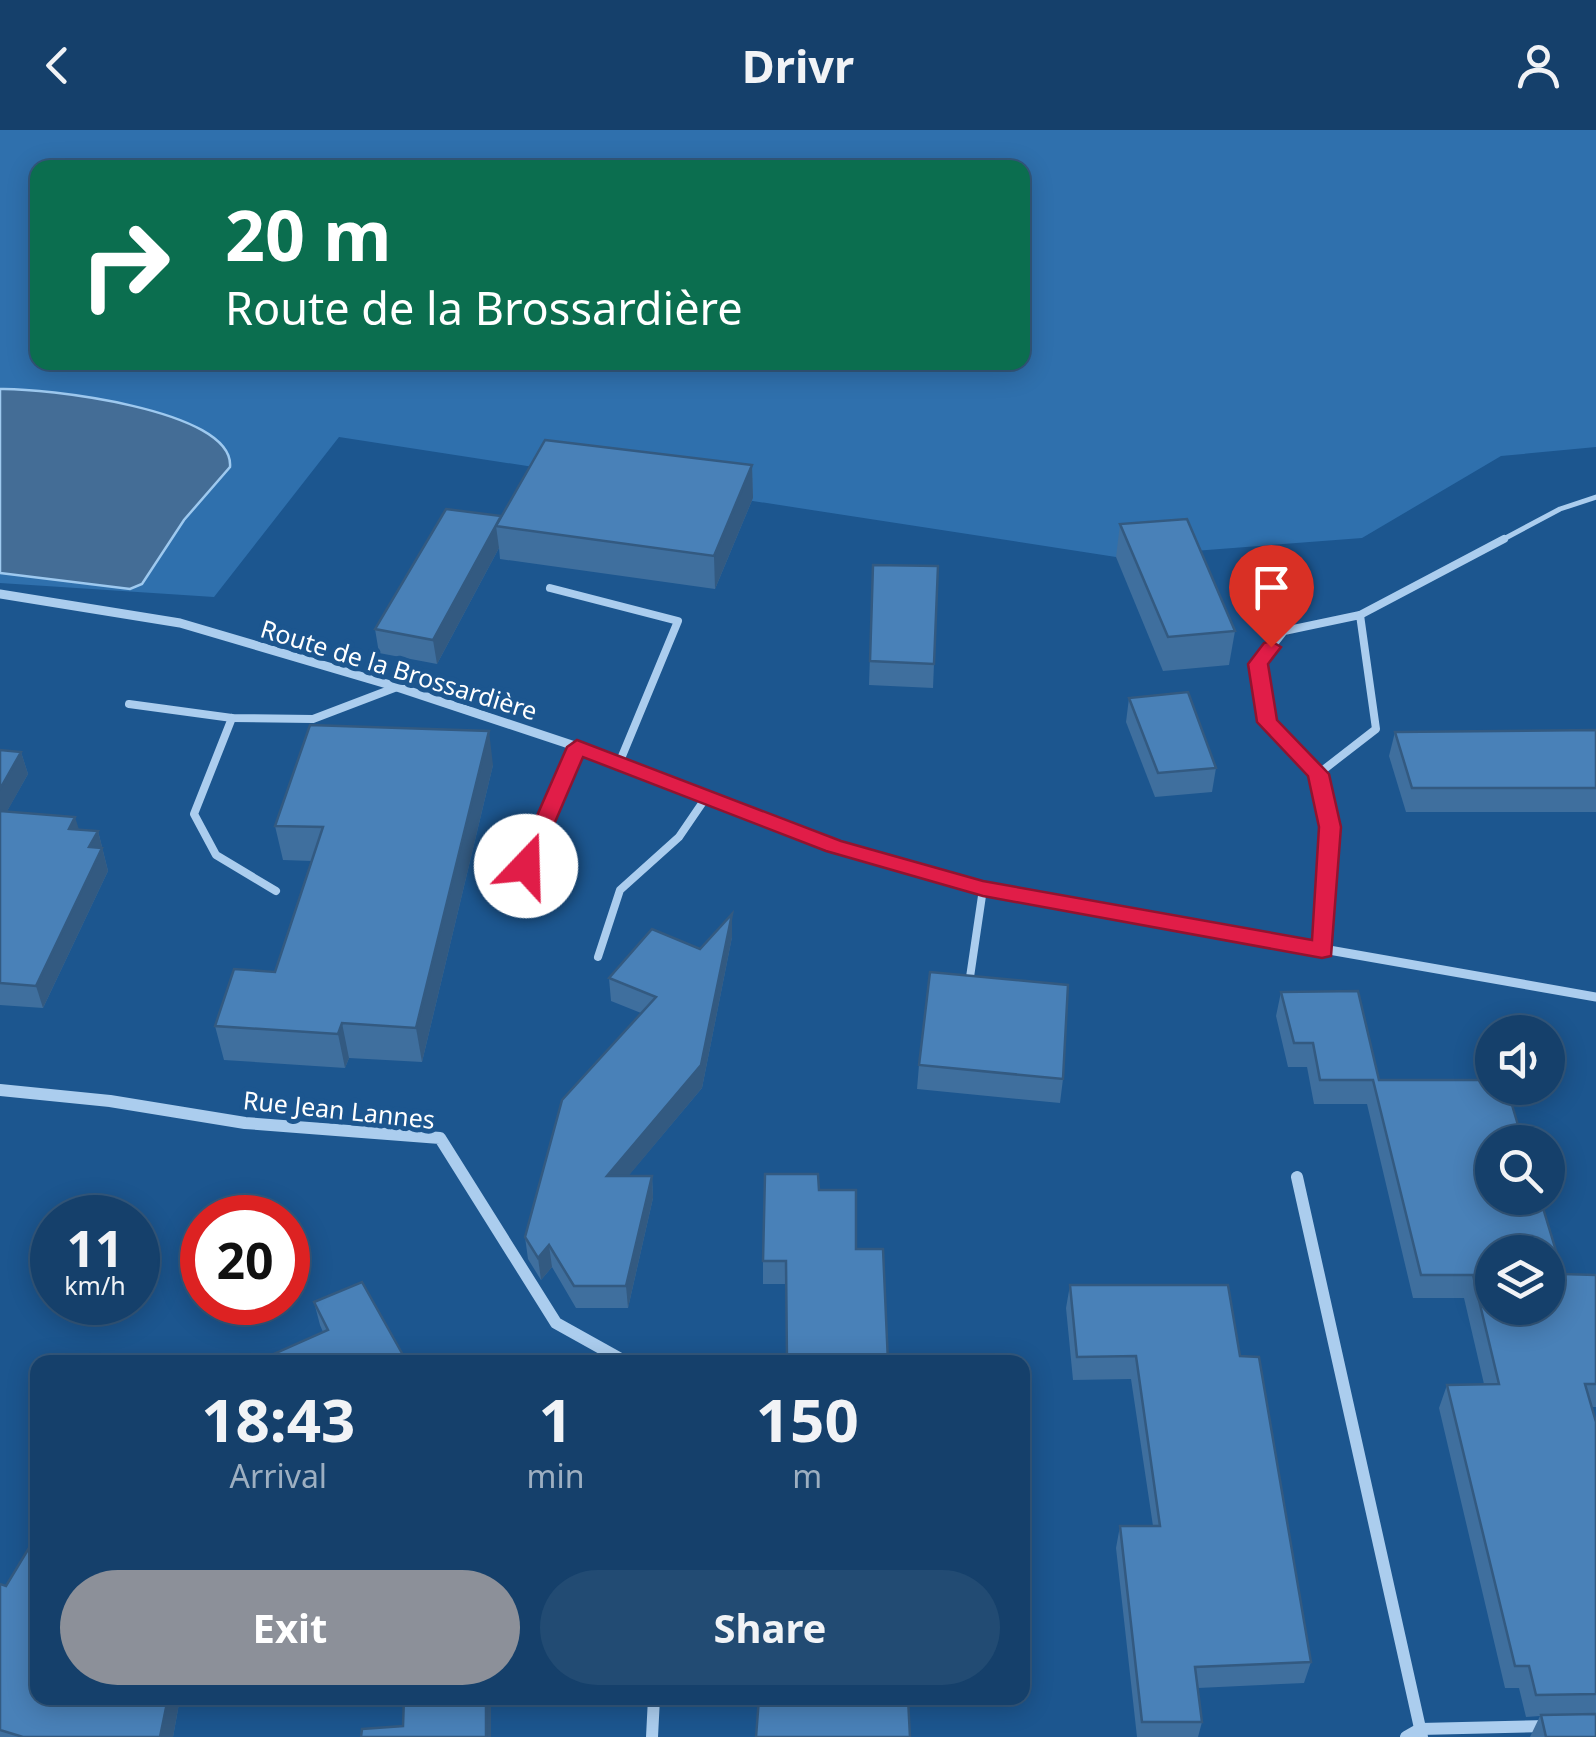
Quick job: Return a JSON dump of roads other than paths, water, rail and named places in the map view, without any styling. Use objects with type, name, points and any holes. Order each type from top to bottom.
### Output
[{"type":"street","name":"Route de la Brossardière","points":[[0,594],[180,623],[397,687],[620,761],[833,846],[983,889],[1596,997]]},
{"type":"street","name":"Rue Jean Lannes","points":[[0,1090],[110,1101],[245,1123],[440,1138],[556,1323],[613,1355]]},
{"type":"street","points":[[1297,1177],[1421,1733]]},
{"type":"street","points":[[652,1737],[654,1705]]},
{"type":"street","points":[[1406,1737],[1557,1726]]},
{"type":"lane","points":[[1322,950],[1330,827],[1318,774],[1267,722],[1258,664],[1284,631],[1360,615],[1560,509],[1596,496]]},
{"type":"lane","points":[[550,588],[678,621],[620,761]]},
{"type":"lane","points":[[1318,774],[1376,729],[1360,615]]},
{"type":"lane","points":[[129,704],[232,718],[313,719],[397,687]]},
{"type":"lane","points":[[232,718],[194,814],[216,854],[276,891]]},
{"type":"lane","points":[[518,892],[534,840],[577,747]]},
{"type":"lane","points":[[598,957],[620,890],[679,837],[707,796]]},
{"type":"lane","points":[[970,977],[983,889]]}]
